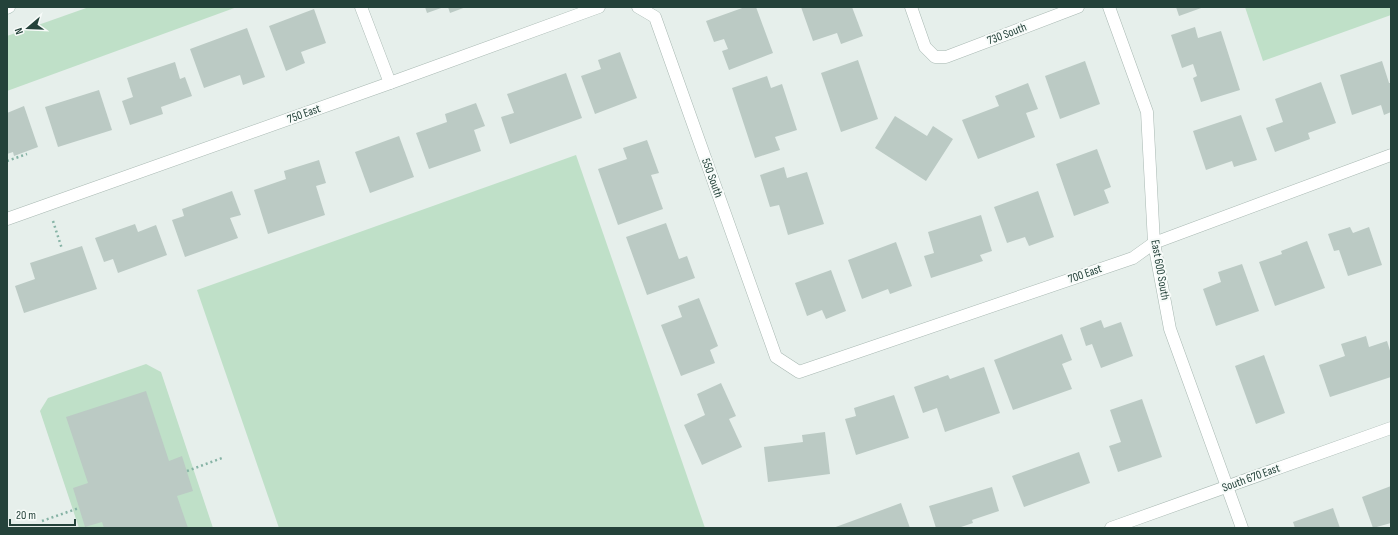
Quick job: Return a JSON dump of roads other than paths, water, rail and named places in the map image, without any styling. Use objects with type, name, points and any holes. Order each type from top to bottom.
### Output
[{"type":"street","points":[[360,7],[390,83]]},
{"type":"street","name":"750 East","points":[[7,219],[599,7]]},
{"type":"street","name":"550 South","points":[[638,7],[655,17],[776,357]]},
{"type":"street","name":"730 South","points":[[911,7],[926,47],[935,56],[946,57],[1078,7]]},
{"type":"street","name":"East 600 South","points":[[1109,7],[1147,112],[1154,243],[1170,329],[1242,528]]},
{"type":"street","name":"700 East","points":[[776,357],[799,372],[1133,258],[1154,243],[1391,155]]},
{"type":"street","name":"South 670 East","points":[[1111,528],[1391,428]]}]
